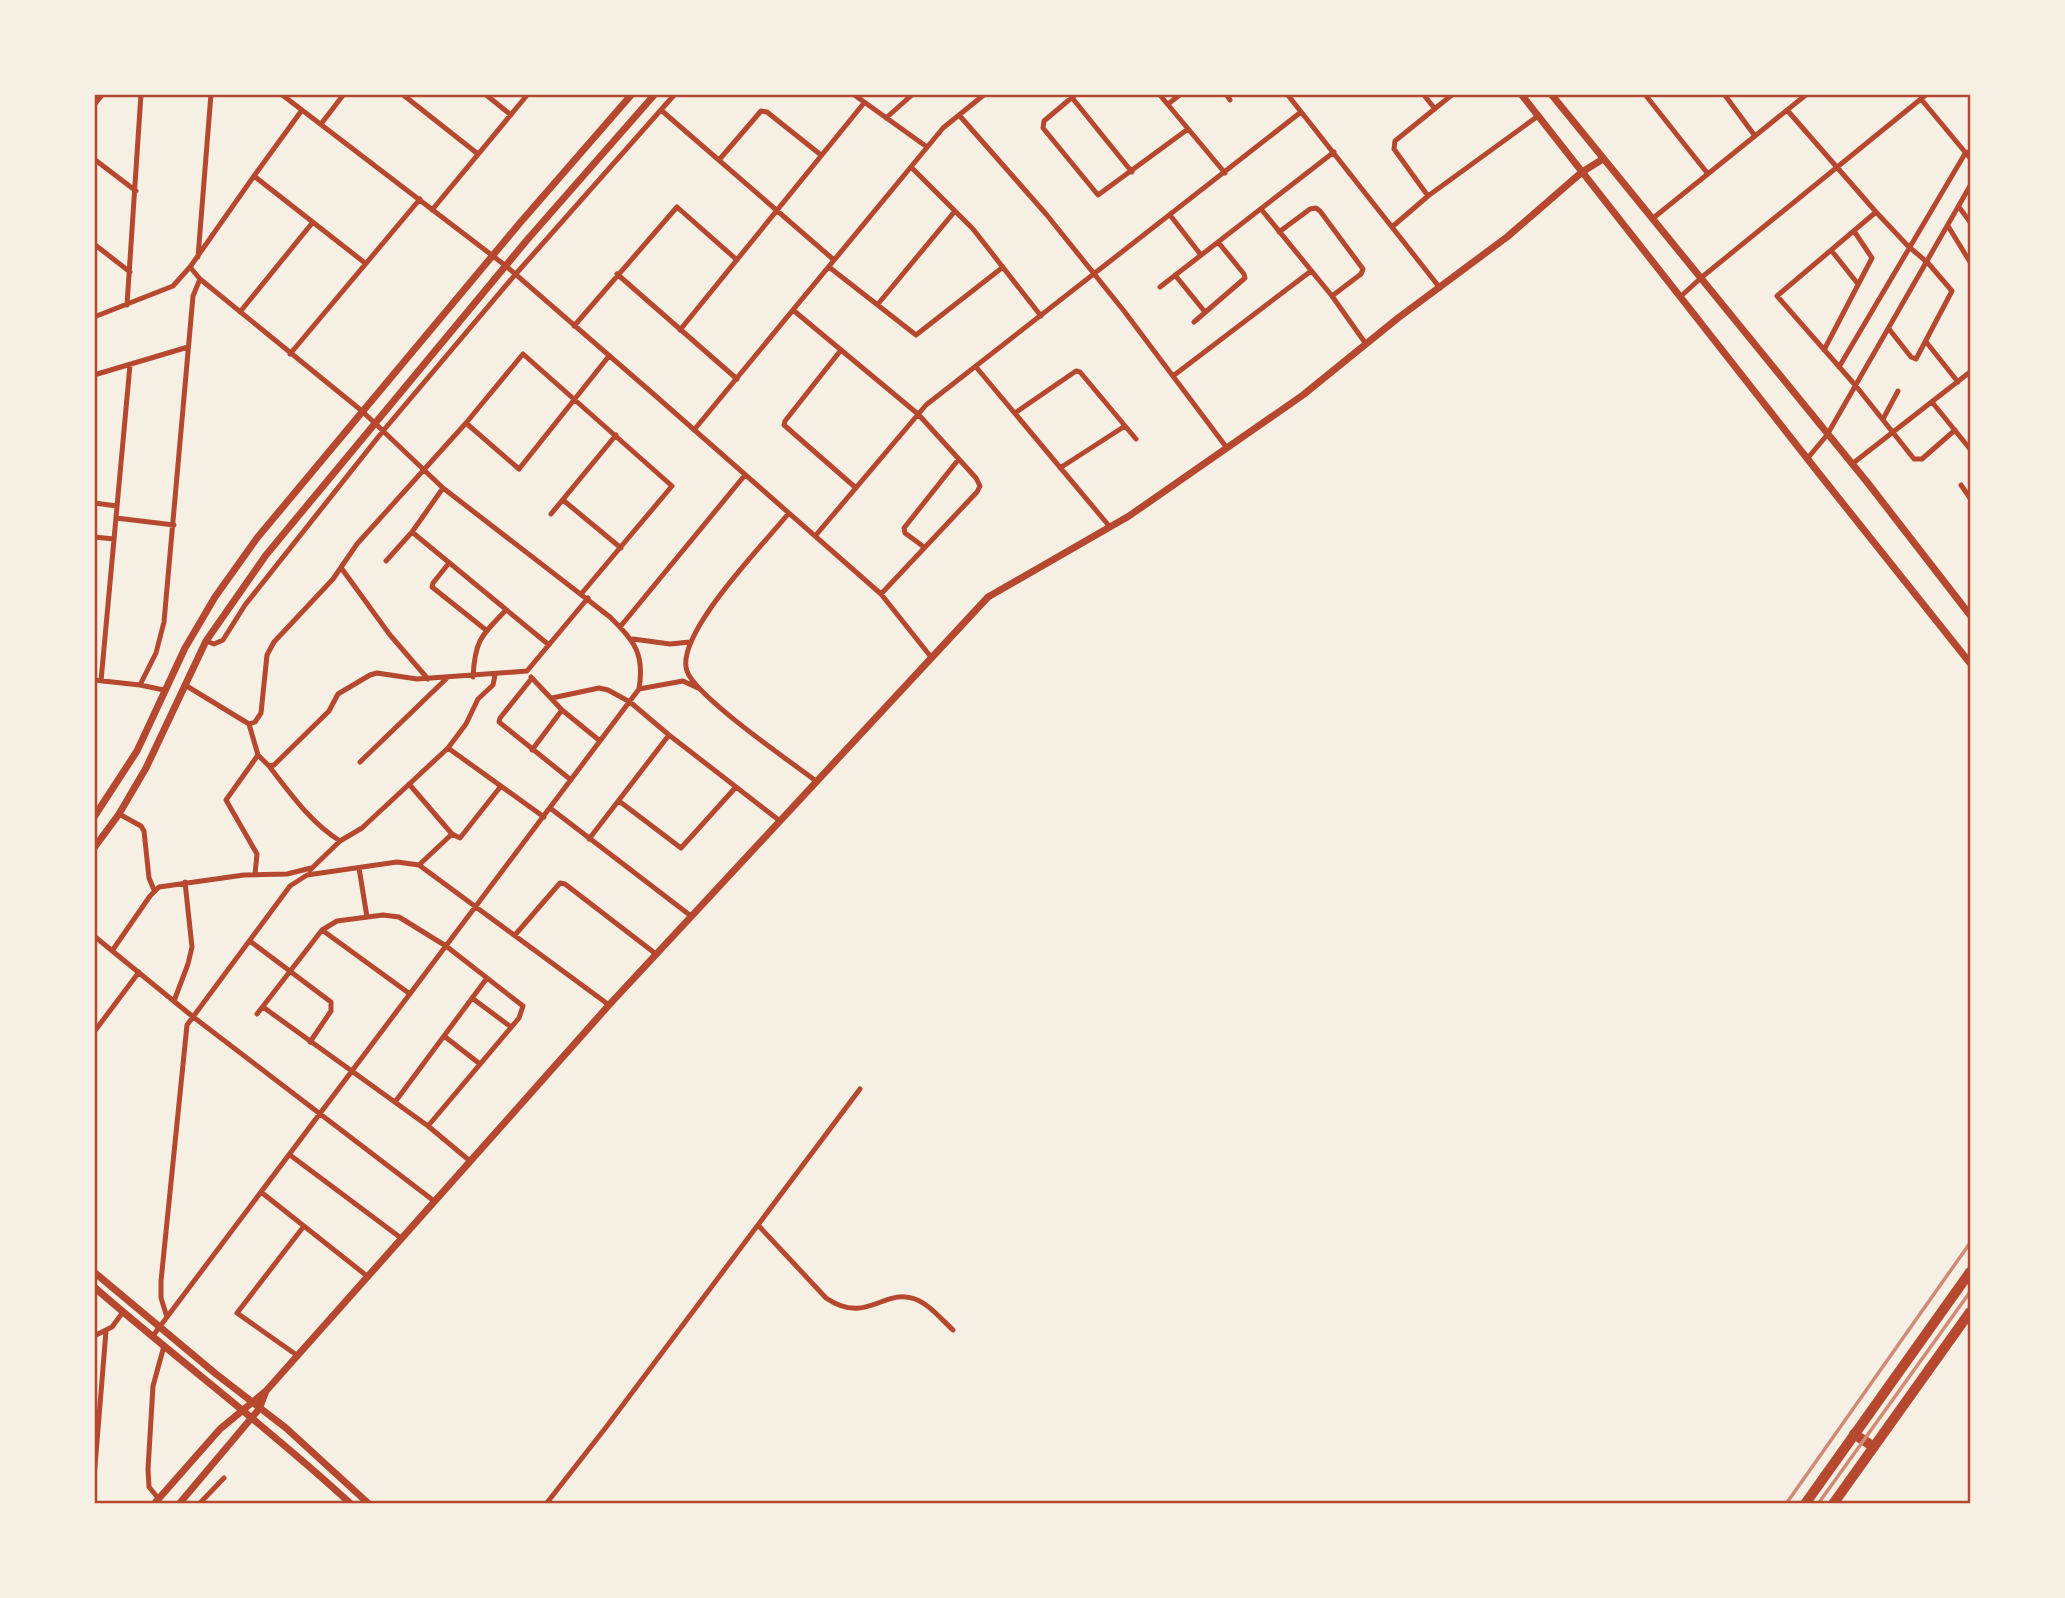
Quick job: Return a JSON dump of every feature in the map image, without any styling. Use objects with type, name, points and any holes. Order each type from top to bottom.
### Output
[{"type":"highway","points":[[1805,1503],[1970,1272]]},
{"type":"highway","points":[[1833,1503],[1970,1312]]},
{"type":"highway","points":[[1854,1434],[1874,1447]]},
{"type":"street","points":[[94,105],[103,94]]},
{"type":"street","points":[[127,305],[141,94]]},
{"type":"street","points":[[198,257],[211,94]]},
{"type":"street","points":[[281,94],[506,266],[514,276],[881,594],[931,657]]},
{"type":"street","points":[[321,124],[344,94]]},
{"type":"street","points":[[402,94],[478,154]]},
{"type":"street","points":[[485,94],[511,115]]},
{"type":"street","points":[[432,210],[528,94]]},
{"type":"street","points":[[94,817],[137,751],[185,648],[215,597],[257,538],[492,256],[632,94]]},
{"type":"street","points":[[94,848],[119,814],[146,768],[206,641],[266,555],[506,266],[655,94]]},
{"type":"street","points":[[206,641],[219,644],[223,640],[245,605],[383,431],[514,276],[675,94]]},
{"type":"street","points":[[853,94],[928,147]]},
{"type":"street","points":[[886,118],[914,94]]},
{"type":"street","points":[[694,430],[943,128],[985,94]]},
{"type":"street","points":[[1159,94],[1224,173]]},
{"type":"street","points":[[1168,104],[1181,94]]},
{"type":"street","points":[[1287,94],[1440,288]]},
{"type":"street","points":[[1423,94],[1435,109]]},
{"type":"street","points":[[1429,196],[1393,145],[1453,94]]},
{"type":"street","points":[[1551,94],[1651,219],[1702,277],[1970,615]]},
{"type":"street","points":[[1650,94],[1647,96],[1708,174]]},
{"type":"street","points":[[1724,94],[1755,136]]},
{"type":"street","points":[[1651,219],[1807,94]]},
{"type":"street","points":[[1132,172],[1072,96],[1044,121],[1043,128],[1095,193],[1101,196],[1188,129]]},
{"type":"street","points":[[1525,96],[1807,459],[1970,663]]},
{"type":"street","points":[[1681,297],[1924,97],[1968,155],[1908,246],[1839,367]]},
{"type":"street","points":[[680,330],[864,103]]},
{"type":"street","points":[[94,317],[173,286],[198,257],[302,110]]},
{"type":"street","points":[[661,110],[834,260]]},
{"type":"street","points":[[719,160],[761,110],[821,155]]},
{"type":"street","points":[[1787,110],[1876,212],[1950,288],[1952,294],[1919,357],[1914,359],[1889,329]]},
{"type":"street","points":[[816,535],[926,405],[1301,112]]},
{"type":"street","points":[[959,116],[1046,214],[1227,448]]},
{"type":"street","points":[[1392,227],[1429,196],[1538,116]]},
{"type":"street","points":[[1160,287],[1334,152]]},
{"type":"street","points":[[94,159],[136,191]]},
{"type":"street","points":[[164,1346],[153,1386],[148,1469],[149,1487],[156,1501],[220,1429],[266,1391],[609,1005],[988,597],[1129,516],[1303,395],[1507,237],[1582,172],[1603,159]]},
{"type":"street","points":[[911,167],[973,229],[1041,316]]},
{"type":"street","points":[[254,176],[365,263]]},
{"type":"street","points":[[1807,459],[1827,435],[1970,186]]},
{"type":"street","points":[[290,354],[419,200]]},
{"type":"street","points":[[574,326],[677,207],[737,260]]},
{"type":"street","points":[[1959,207],[1970,222]]},
{"type":"street","points":[[1261,209],[1332,296],[1366,344]]},
{"type":"street","points":[[1279,232],[1310,209],[1320,211],[1363,269],[1361,274],[1332,296]]},
{"type":"street","points":[[878,304],[955,211]]},
{"type":"street","points":[[1876,212],[1777,296],[1856,386],[1914,459],[1919,460],[1955,430]]},
{"type":"street","points":[[1170,215],[1201,255]]},
{"type":"street","points":[[240,312],[313,222]]},
{"type":"street","points":[[1948,226],[1970,262]]},
{"type":"street","points":[[1824,349],[1872,258],[1854,231]]},
{"type":"street","points":[[1194,323],[1245,278],[1219,242]]},
{"type":"street","points":[[94,244],[130,272]]},
{"type":"street","points":[[1831,250],[1858,284]]},
{"type":"street","points":[[152,1337],[630,702],[639,689],[642,675],[640,655],[633,639],[588,598],[443,488],[362,411],[200,279],[190,267]]},
{"type":"street","points":[[829,267],[916,335],[1003,267]]},
{"type":"street","points":[[1173,376],[1311,271]]},
{"type":"street","points":[[617,274],[737,379]]},
{"type":"street","points":[[1175,275],[1205,313]]},
{"type":"street","points":[[140,685],[161,636],[174,525],[193,296],[200,279]]},
{"type":"street","points":[[793,310],[918,414],[976,478],[980,486],[881,594]]},
{"type":"street","points":[[1927,343],[1958,382]]},
{"type":"street","points":[[94,375],[188,347]]},
{"type":"street","points":[[841,350],[784,425],[856,488]]},
{"type":"street","points":[[249,724],[255,722],[261,713],[267,655],[274,642],[342,569],[357,544],[466,424],[523,354],[672,486],[582,593]]},
{"type":"street","points":[[466,424],[519,469],[609,356]]},
{"type":"street","points":[[130,365],[98,680],[164,690]]},
{"type":"street","points":[[976,367],[1110,527]]},
{"type":"street","points":[[1015,414],[1076,371],[1080,372],[1136,439]]},
{"type":"street","points":[[1852,464],[1970,372]]},
{"type":"street","points":[[1883,419],[1898,391]]},
{"type":"street","points":[[1932,402],[1970,449]]},
{"type":"street","points":[[1060,468],[1125,426]]},
{"type":"street","points":[[551,514],[616,435]]},
{"type":"street","points":[[924,547],[905,533],[904,528],[958,460]]},
{"type":"street","points":[[620,627],[745,475]]},
{"type":"street","points":[[1961,485],[1970,498]]},
{"type":"street","points":[[386,561],[412,533],[443,488]]},
{"type":"street","points":[[563,500],[621,548]]},
{"type":"street","points":[[94,503],[117,506]]},
{"type":"street","points":[[788,513],[710,608],[690,642],[685,660],[687,673],[701,690],[739,723],[816,781]]},
{"type":"street","points":[[116,518],[174,525]]},
{"type":"street","points":[[412,533],[549,645]]},
{"type":"street","points":[[94,537],[114,539]]},
{"type":"street","points":[[449,563],[432,587],[486,630]]},
{"type":"street","points":[[342,569],[390,635],[429,679]]},
{"type":"street","points":[[269,766],[278,762],[329,711],[338,694],[377,673],[408,679],[429,679],[527,671],[588,598]]},
{"type":"street","points":[[473,677],[475,649],[486,630],[506,610]]},
{"type":"street","points":[[633,639],[670,644],[690,642]]},
{"type":"street","points":[[527,671],[562,710],[600,741]]},
{"type":"street","points":[[307,876],[311,868],[340,841],[362,828],[448,748],[469,719],[478,699],[493,685],[495,675]]},
{"type":"street","points":[[360,762],[447,678]]},
{"type":"street","points":[[531,678],[499,722],[571,780]]},
{"type":"street","points":[[639,689],[683,681],[701,690]]},
{"type":"street","points":[[185,684],[249,724],[258,755],[296,801],[340,841]]},
{"type":"street","points":[[552,698],[599,688],[608,690],[630,702],[780,821]]},
{"type":"street","points":[[532,750],[562,710]]},
{"type":"street","points":[[589,839],[669,735]]},
{"type":"street","points":[[448,748],[544,817]]},
{"type":"street","points":[[256,874],[257,854],[226,800],[258,755]]},
{"type":"street","points":[[409,784],[452,834],[460,838],[501,786]]},
{"type":"street","points":[[618,801],[681,848],[736,786]]},
{"type":"street","points":[[550,808],[691,916]]},
{"type":"street","points":[[119,814],[141,826],[144,831],[149,878],[154,890]]},
{"type":"street","points":[[419,865],[452,834]]},
{"type":"street","points":[[167,1317],[161,1298],[161,1281],[185,1031],[192,1016],[290,886],[307,876],[397,862],[419,865],[609,1005]]},
{"type":"street","points":[[112,951],[154,890],[163,886],[256,874],[287,874],[311,868]]},
{"type":"street","points":[[359,868],[367,917]]},
{"type":"street","points":[[174,1001],[192,947],[185,882]]},
{"type":"street","points":[[514,935],[560,883],[565,884],[656,954]]},
{"type":"street","points":[[257,1014],[332,922],[367,917],[399,917],[446,946],[523,1006],[519,1018],[428,1126]]},
{"type":"street","points":[[323,930],[410,994]]},
{"type":"street","points":[[94,936],[192,1016],[434,1201]]},
{"type":"street","points":[[250,941],[331,1002],[333,1006],[310,1042]]},
{"type":"street","points":[[94,1032],[139,972]]},
{"type":"street","points":[[394,1102],[487,978]]},
{"type":"street","points":[[472,998],[511,1027]]},
{"type":"street","points":[[263,1007],[428,1126],[470,1161]]},
{"type":"street","points":[[444,1035],[480,1064]]},
{"type":"street","points":[[546,1503],[860,1089]]},
{"type":"street","points":[[290,1155],[401,1238]]},
{"type":"street","points":[[261,1192],[367,1276]]},
{"type":"street","points":[[758,1225],[826,1298],[838,1306],[857,1310],[891,1299],[910,1297],[922,1302],[953,1330]]},
{"type":"street","points":[[298,1356],[237,1312],[304,1226]]},
{"type":"street","points":[[94,1272],[259,1409],[286,1428],[369,1503]]},
{"type":"street","points":[[94,1287],[296,1453],[351,1503]]},
{"type":"street","points":[[94,1336],[106,1331],[123,1312]]},
{"type":"street","points":[[94,1478],[96,1425],[102,1397],[106,1331]]},
{"type":"street","points":[[180,1503],[253,1417],[266,1391]]},
{"type":"street","points":[[94,1395],[102,1397]]},
{"type":"street","points":[[199,1503],[224,1478]]},
{"type":"railway","points":[[1786,1504],[1970,1243]]},
{"type":"railway","points":[[1818,1504],[1970,1292]]}]
